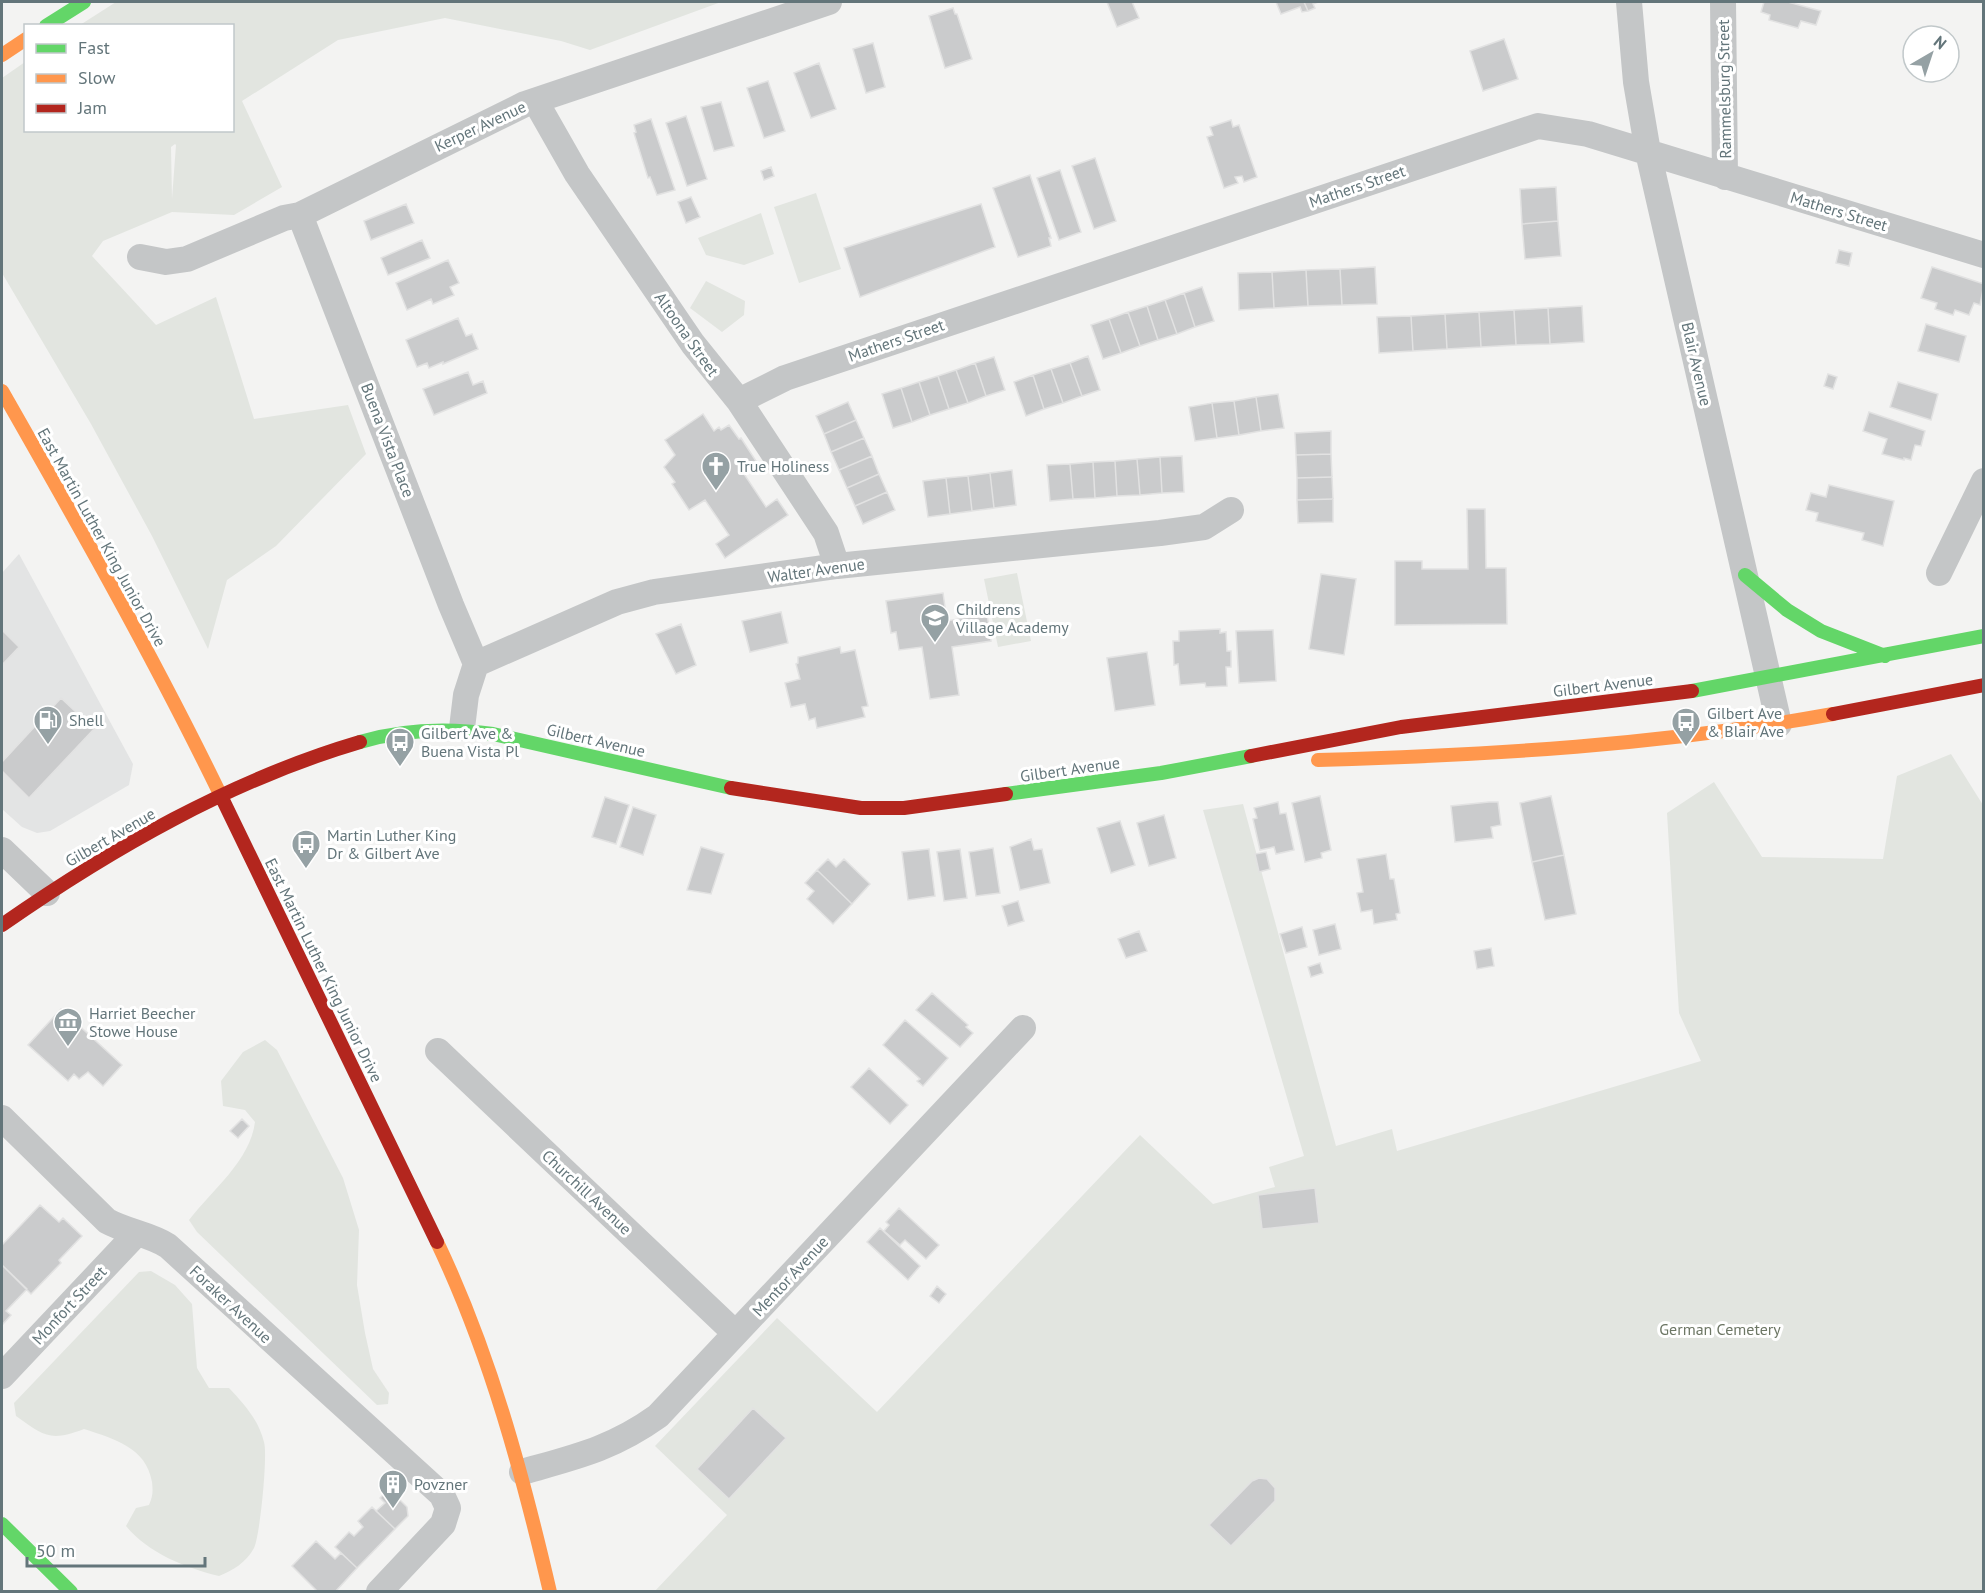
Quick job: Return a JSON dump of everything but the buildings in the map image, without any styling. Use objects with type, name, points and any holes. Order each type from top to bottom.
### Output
[{"type":"main road","points":[[49,24],[84,2]]},
{"type":"main road","points":[[2,55],[24,40]]},
{"type":"main road","name":"East Martin Luther King Junior Drive","points":[[2,391],[76,521],[193,738],[358,1074],[442,1254],[484,1356],[522,1472],[550,1592]]},
{"type":"main road","points":[[1745,575],[1787,610],[1821,631],[1886,656]]},
{"type":"main road","name":"Gilbert Avenue","points":[[2,924],[122,847],[221,796],[318,753],[368,738],[430,729],[462,728],[720,786],[861,808],[904,808],[1096,783],[1226,762],[1401,727],[1769,678],[1983,636]]},
{"type":"main road","name":"Gilbert Avenue","points":[[1226,762],[1408,757],[1647,741],[1779,724],[1983,685]]},
{"type":"main road","points":[[2,1524],[71,1592]]},
{"type":"street","name":"Kerper Avenue","points":[[140,257],[166,262],[187,259],[284,218],[300,215],[459,134],[536,102],[829,2]]},
{"type":"street","name":"Blair Avenue","points":[[1629,2],[1636,82],[1648,152],[1779,724]]},
{"type":"street","name":"Rammelsburg Street","points":[[1723,2],[1725,177]]},
{"type":"street","name":"Altoona Street","points":[[536,102],[577,174],[693,344],[739,401],[826,533],[837,566]]},
{"type":"street","name":"Mathers Street","points":[[739,401],[795,375],[1538,126],[1588,134],[1983,255]]},
{"type":"street","name":"Buena Vista Place","points":[[300,215],[476,664]]},
{"type":"street","points":[[1939,573],[1983,481]]},
{"type":"street","name":"Walter Avenue","points":[[476,664],[617,602],[654,592],[837,566],[1160,534],[1204,526],[1230,510]]},
{"type":"street","points":[[462,728],[466,695],[476,664]]},
{"type":"street","points":[[2,850],[47,893]]},
{"type":"street","name":"Mentor Avenue","points":[[522,1472],[599,1450],[630,1436],[674,1400],[1023,1028]]},
{"type":"street","name":"Churchill Avenue","points":[[438,1051],[735,1333]]},
{"type":"street","name":"Foraker Avenue","points":[[2,1118],[107,1221],[136,1233],[154,1237],[168,1246],[442,1495],[448,1508],[443,1524],[379,1592]]},
{"type":"street","name":"Monfort Street","points":[[2,1376],[136,1233]]},
{"type":"shaded area","points":[[19,554],[133,764],[129,785],[50,831],[37,833],[22,827],[2,809],[2,573]]},
{"type":"green space","points":[[116,2],[721,2],[590,50],[561,41],[445,18],[338,40],[242,101],[282,187],[234,215],[172,212],[103,241],[92,256],[156,325],[216,297],[254,419],[348,405],[366,454],[276,546],[227,580],[208,649],[152,536],[91,424],[2,273],[2,78],[24,63],[24,132],[234,132],[234,24],[82,24]],"holes":[[[175,144],[176,145],[172,199],[171,147]]]},
{"type":"green space","points":[[816,193],[841,269],[799,283],[774,207]]},
{"type":"green space","points":[[761,213],[774,254],[744,265],[706,255],[698,238]]},
{"type":"green space","points":[[706,281],[745,301],[744,315],[722,332],[690,308]]},
{"type":"green space","points":[[1017,573],[1031,641],[998,647],[984,579]]},
{"type":"green space","name":"German Cemetery","points":[[1951,754],[1983,805],[1983,1591],[654,1592],[727,1515],[655,1446],[777,1318],[877,1412],[1140,1135],[1213,1204],[1275,1187],[1269,1167],[1304,1156],[1203,810],[1243,804],[1336,1146],[1392,1129],[1397,1151],[1701,1061],[1679,1013],[1667,813],[1714,782],[1762,857],[1883,859],[1897,776]]},
{"type":"green space","points":[[265,1040],[277,1050],[343,1178],[359,1230],[357,1285],[365,1333],[373,1369],[389,1393],[388,1404],[377,1405],[197,1232],[189,1220],[238,1162],[252,1136],[255,1122],[245,1110],[223,1106],[221,1081],[243,1052]]},
{"type":"green space","points":[[151,1271],[175,1285],[192,1304],[197,1368],[209,1388],[229,1388],[254,1419],[264,1442],[263,1495],[254,1548],[239,1565],[219,1576],[194,1569],[156,1552],[126,1526],[136,1508],[149,1505],[152,1494],[149,1470],[136,1452],[117,1441],[84,1429],[63,1435],[48,1435],[16,1416],[14,1403],[139,1272]]},
{"type":"traffic: fast","points":[[49,24],[84,2]]},
{"type":"traffic: fast","points":[[1745,575],[1787,610],[1821,631],[1885,656]]},
{"type":"traffic: fast","points":[[1692,691],[1984,636]]},
{"type":"traffic: fast","points":[[360,742],[393,734],[426,731],[493,734],[731,788]]},
{"type":"traffic: fast","points":[[1006,794],[1161,773],[1251,756]]},
{"type":"traffic: fast","points":[[2,1524],[71,1592]]},
{"type":"traffic: slow","points":[[2,55],[24,40]]},
{"type":"traffic: slow","points":[[2,391],[142,642],[221,796]]},
{"type":"traffic: slow","points":[[1318,760],[1576,747],[1705,734],[1833,714]]},
{"type":"traffic: slow","points":[[437,1242],[489,1370],[516,1458],[550,1592]]},
{"type":"traffic: jam","points":[[1833,714],[1984,685]]},
{"type":"traffic: jam","points":[[1251,756],[1401,727],[1692,691]]},
{"type":"traffic: jam","points":[[2,925],[86,870],[174,819],[265,776],[360,742]]},
{"type":"traffic: jam","points":[[731,788],[861,808],[904,808],[1006,794]]},
{"type":"traffic: jam","points":[[221,796],[437,1242]]},
{"type":"place","name":"True Holiness","points":[[716,492]]},
{"type":"place","name":"Childrens Village Academy","points":[[935,644]]},
{"type":"place","name":"Shell","points":[[48,746]]},
{"type":"place","name":"Gilbert Ave & Blair Ave","points":[[1686,748]]},
{"type":"place","name":"Gilbert Ave & Buena Vista Pl","points":[[400,768]]},
{"type":"place","name":"Martin Luther King Dr & Gilbert Ave","points":[[306,870]]},
{"type":"place","name":"Harriet Beecher Stowe House","points":[[68,1048]]},
{"type":"place","name":"Povzner","points":[[393,1510]]}]
